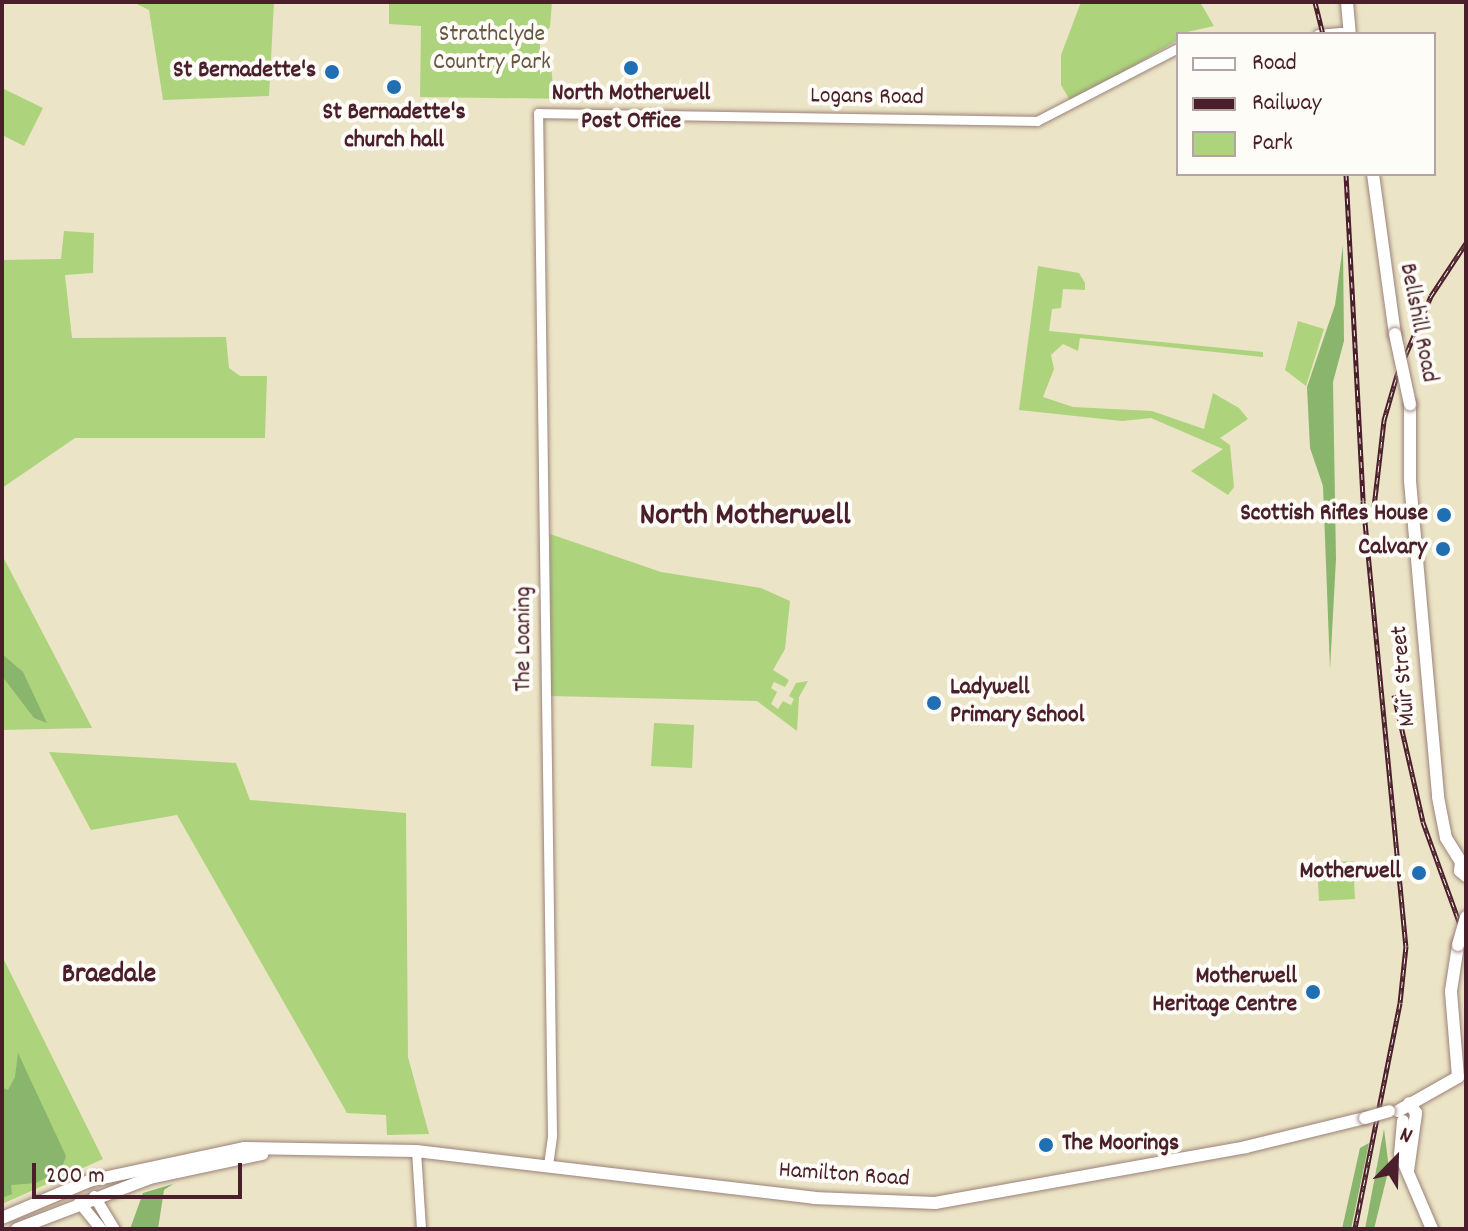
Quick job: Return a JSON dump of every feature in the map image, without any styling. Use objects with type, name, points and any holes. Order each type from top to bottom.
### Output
[{"type":"main road","points":[[1347,2],[1350,32]]},
{"type":"main road","name":"Bellshill Road","points":[[1373,176],[1395,334],[1410,404],[1410,481]]},
{"type":"main road","name":"Muir Street","points":[[1410,481],[1438,797],[1446,838],[1464,861],[1460,871],[1466,876]]},
{"type":"main road","points":[[1432,1229],[1400,1154],[1402,1113],[1458,1077],[1451,991],[1466,917]]},
{"type":"main road","name":"Hamilton Road","points":[[2,1218],[89,1181],[218,1150],[416,1151],[822,1199],[935,1203],[1246,1147],[1365,1118],[1402,1113]]},
{"type":"main road","name":"Hamilton Road","points":[[17,1229],[94,1196],[209,1162],[281,1151]]},
{"type":"main road","points":[[89,1181],[94,1196],[114,1229]]},
{"type":"main road","points":[[79,1202],[101,1229]]},
{"type":"street","name":"Logans Road","points":[[538,113],[1037,121],[1176,49]]},
{"type":"street","name":"The Loaning","points":[[538,113],[552,1135],[548,1165]]},
{"type":"street","points":[[416,1151],[421,1229]]},
{"type":"green space","points":[[99,2],[274,2],[269,96],[163,100],[149,10],[135,3]]},
{"type":"green space","name":"Strathclyde Country Park","points":[[389,2],[552,2],[550,27],[540,38],[540,63],[551,64],[553,87],[579,92],[578,99],[420,97],[421,26],[389,24]]},
{"type":"green space","points":[[1081,2],[1200,2],[1214,26],[1176,32],[1176,41],[1071,102],[1061,85],[1061,55]]},
{"type":"green space","points":[[2,88],[43,108],[24,146],[2,135]]},
{"type":"green space","points":[[64,231],[94,233],[93,273],[65,275],[72,338],[226,337],[229,368],[240,376],[267,376],[265,438],[75,438],[2,488],[2,260],[61,259]]},
{"type":"green space","points":[[1343,245],[1344,341],[1333,382],[1336,559],[1330,669],[1323,486],[1310,448],[1307,387],[1335,305]]},
{"type":"green space","points":[[1038,266],[1079,273],[1085,283],[1085,290],[1063,289],[1061,308],[1052,309],[1049,331],[1263,352],[1263,357],[1080,338],[1078,351],[1063,344],[1051,355],[1054,369],[1043,397],[1073,407],[1152,411],[1204,429],[1213,393],[1239,408],[1248,419],[1220,438],[1230,445],[1234,487],[1228,495],[1191,471],[1223,449],[1151,418],[1122,421],[1019,410]]},
{"type":"green space","points":[[1298,321],[1324,329],[1306,386],[1285,370]]},
{"type":"green space","points":[[550,534],[661,572],[761,588],[790,601],[785,649],[773,670],[789,680],[785,687],[774,682],[771,688],[777,692],[771,704],[778,709],[783,701],[791,705],[794,699],[789,696],[796,683],[808,681],[799,697],[797,731],[757,701],[551,696]]},
{"type":"green space","points":[[2,555],[61,668],[92,728],[2,730]]},
{"type":"green space","points":[[2,654],[23,672],[47,723],[34,718],[2,676]]},
{"type":"green space","points":[[654,723],[694,725],[692,768],[651,766]]},
{"type":"green space","points":[[49,752],[236,763],[250,800],[406,813],[408,1057],[429,1134],[387,1135],[386,1115],[347,1113],[177,815],[91,830]]},
{"type":"green space","points":[[1353,861],[1355,899],[1319,901],[1317,863]]},
{"type":"green space","points":[[2,956],[103,1159],[2,1204]]},
{"type":"green space","points":[[18,1053],[66,1156],[61,1170],[36,1183],[11,1185],[12,1194],[2,1198],[2,1088],[8,1090],[15,1077]]},
{"type":"green space","points":[[1384,1129],[1389,1168],[1374,1229],[1365,1229]]},
{"type":"green space","points":[[1369,1143],[1351,1229],[1342,1229],[1360,1148]]},
{"type":"green space","points":[[173,1184],[164,1190],[158,1229],[130,1229],[143,1193]]},
{"type":"railway","points":[[1315,2],[1322,32]]},
{"type":"railway","points":[[1346,176],[1363,501],[1406,946],[1400,1003],[1355,1229]]},
{"type":"railway","points":[[1374,507],[1384,420],[1397,375],[1431,296],[1466,243]]},
{"type":"railway","points":[[1394,695],[1423,822],[1466,941]]},
{"type":"place","name":"North Motherwell Post Office","points":[[631,68]]},
{"type":"place","name":"St Bernadette's","points":[[332,72]]},
{"type":"place","name":"St Bernadette's church hall","points":[[394,87]]},
{"type":"place","name":"Scottish Rifles House","points":[[1444,515]]},
{"type":"place","name":"Calvary","points":[[1443,549]]},
{"type":"place","name":"Ladywell Primary School","points":[[934,703]]},
{"type":"place","name":"Motherwell","points":[[1419,873]]},
{"type":"place","name":"Motherwell Heritage Centre","points":[[1313,992]]},
{"type":"place","name":"The Moorings","points":[[1046,1145]]},
{"type":"district","name":"North Motherwell","points":[[745,517]]},
{"type":"district","name":"Braedale","points":[[109,976]]}]
